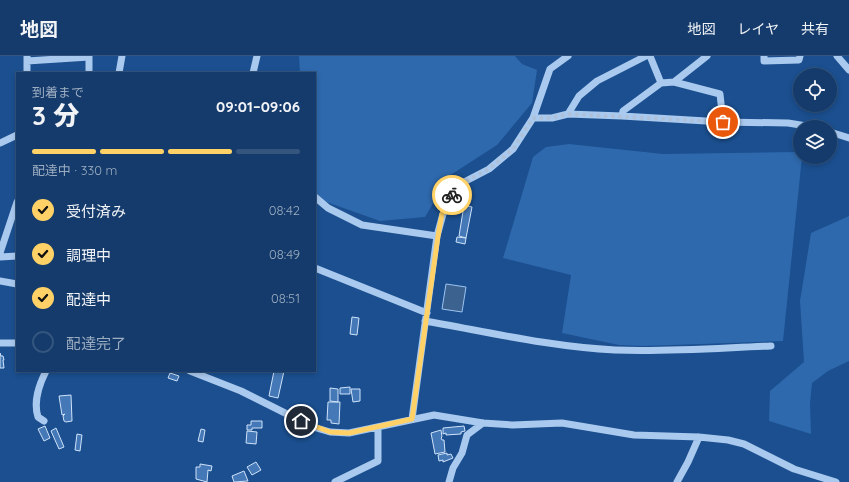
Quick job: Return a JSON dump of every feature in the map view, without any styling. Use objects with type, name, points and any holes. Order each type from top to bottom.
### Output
[{"type":"street","points":[[119,72],[122,56]]},
{"type":"street","points":[[254,72],[257,56]]},
{"type":"street","points":[[412,419],[425,321],[442,214],[454,192],[464,182],[489,169],[513,149],[533,118],[550,69],[568,56]]},
{"type":"street","points":[[568,114],[579,96],[597,81],[646,56]]},
{"type":"street","points":[[650,56],[662,83]]},
{"type":"street","points":[[674,82],[707,56]]},
{"type":"street","points":[[764,56],[764,61],[799,60],[800,56]]},
{"type":"street","points":[[837,56],[849,70]]},
{"type":"street","points":[[27,72],[27,59],[89,57],[89,72]]},
{"type":"street","points":[[622,116],[623,111],[662,83],[674,82],[720,94],[723,122]]},
{"type":"street","points":[[533,118],[552,118],[568,114],[723,122],[793,124]]},
{"type":"street","points":[[837,134],[849,138]]},
{"type":"street","points":[[0,143],[16,135]]},
{"type":"street","points":[[316,198],[328,208],[362,225],[438,236]]},
{"type":"street","points":[[0,254],[16,205]]},
{"type":"street","points":[[0,257],[16,256]]},
{"type":"street","points":[[316,268],[427,313]]},
{"type":"street","points":[[0,281],[16,284]]},
{"type":"street","points":[[425,321],[535,340],[615,350],[771,346]]},
{"type":"street","points":[[0,342],[16,343]]},
{"type":"street","points":[[44,421],[38,417],[36,400],[46,372]]},
{"type":"street","points":[[192,372],[241,392],[313,427],[330,432],[349,433],[434,415],[483,423],[513,425],[562,423],[634,435],[699,437],[728,440],[744,444],[794,469],[836,482]]},
{"type":"street","points":[[449,482],[453,468],[462,453],[467,435],[483,423]]},
{"type":"street","points":[[336,482],[378,461],[378,428]]},
{"type":"street","points":[[677,482],[699,437]]},
{"type":"shaded area","points":[[299,56],[515,56],[522,64],[537,70],[532,103],[497,145],[449,176],[425,217],[380,221],[318,199],[316,193],[316,72],[300,72]]},
{"type":"shaded area","points":[[569,144],[663,154],[793,152],[793,164],[801,164],[783,341],[643,346],[619,345],[562,333],[571,275],[503,258],[533,157],[546,147]]},
{"type":"shaded area","points":[[849,216],[849,361],[828,371],[812,383],[810,404],[811,434],[769,421],[770,391],[804,362],[800,301],[811,233]]},
{"type":"shaded area","points":[[446,284],[466,287],[462,312],[442,309]]},
{"type":"building","points":[[464,205],[472,207],[466,238],[459,236]]},
{"type":"building","points":[[457,237],[466,238],[465,244],[456,242]]},
{"type":"building","points":[[352,317],[359,318],[357,335],[350,334]]},
{"type":"building","points":[[0,353],[1,356],[3,356],[4,368],[0,368]]},
{"type":"building","points":[[274,372],[284,372],[278,398],[269,396]]},
{"type":"building","points":[[170,373],[179,376],[177,381],[168,378]]},
{"type":"building","points":[[350,387],[350,394],[340,394],[340,388]]},
{"type":"building","points":[[330,388],[338,389],[338,402],[330,401]]},
{"type":"building","points":[[351,389],[360,389],[360,401],[353,402]]},
{"type":"building","points":[[71,395],[72,421],[66,422],[64,421],[63,416],[65,414],[62,415],[59,396]]},
{"type":"building","points":[[328,402],[340,402],[339,424],[331,423],[331,420],[327,420]]},
{"type":"building","points":[[251,421],[262,421],[262,428],[252,428],[252,430],[247,430],[247,425],[251,425]]},
{"type":"building","points":[[45,426],[50,438],[44,441],[38,429]]},
{"type":"building","points":[[464,426],[465,431],[461,432],[461,434],[443,434],[443,428]]},
{"type":"building","points":[[56,428],[64,447],[59,449],[51,431]]},
{"type":"building","points":[[201,429],[205,430],[203,442],[198,441]]},
{"type":"building","points":[[441,430],[441,438],[444,440],[445,452],[435,454],[431,433]]},
{"type":"building","points":[[247,431],[257,432],[256,444],[246,443]]},
{"type":"building","points":[[77,434],[82,435],[80,451],[75,450]]},
{"type":"building","points":[[447,453],[447,455],[451,454],[453,458],[443,462],[443,460],[439,461],[438,455]]},
{"type":"building","points":[[256,462],[261,470],[252,475],[247,467]]},
{"type":"building","points":[[200,464],[212,466],[211,471],[208,470],[207,482],[196,479],[196,467],[200,467]]},
{"type":"building","points":[[244,471],[248,481],[234,482],[232,476]]},
{"type":"way so far","points":[[452,195],[464,182],[489,169],[513,149],[533,118],[552,118],[568,114],[723,122]]},
{"type":"route","points":[[301,421],[313,427],[330,432],[349,433],[378,428],[412,419],[438,236],[442,214],[452,195]]}]
